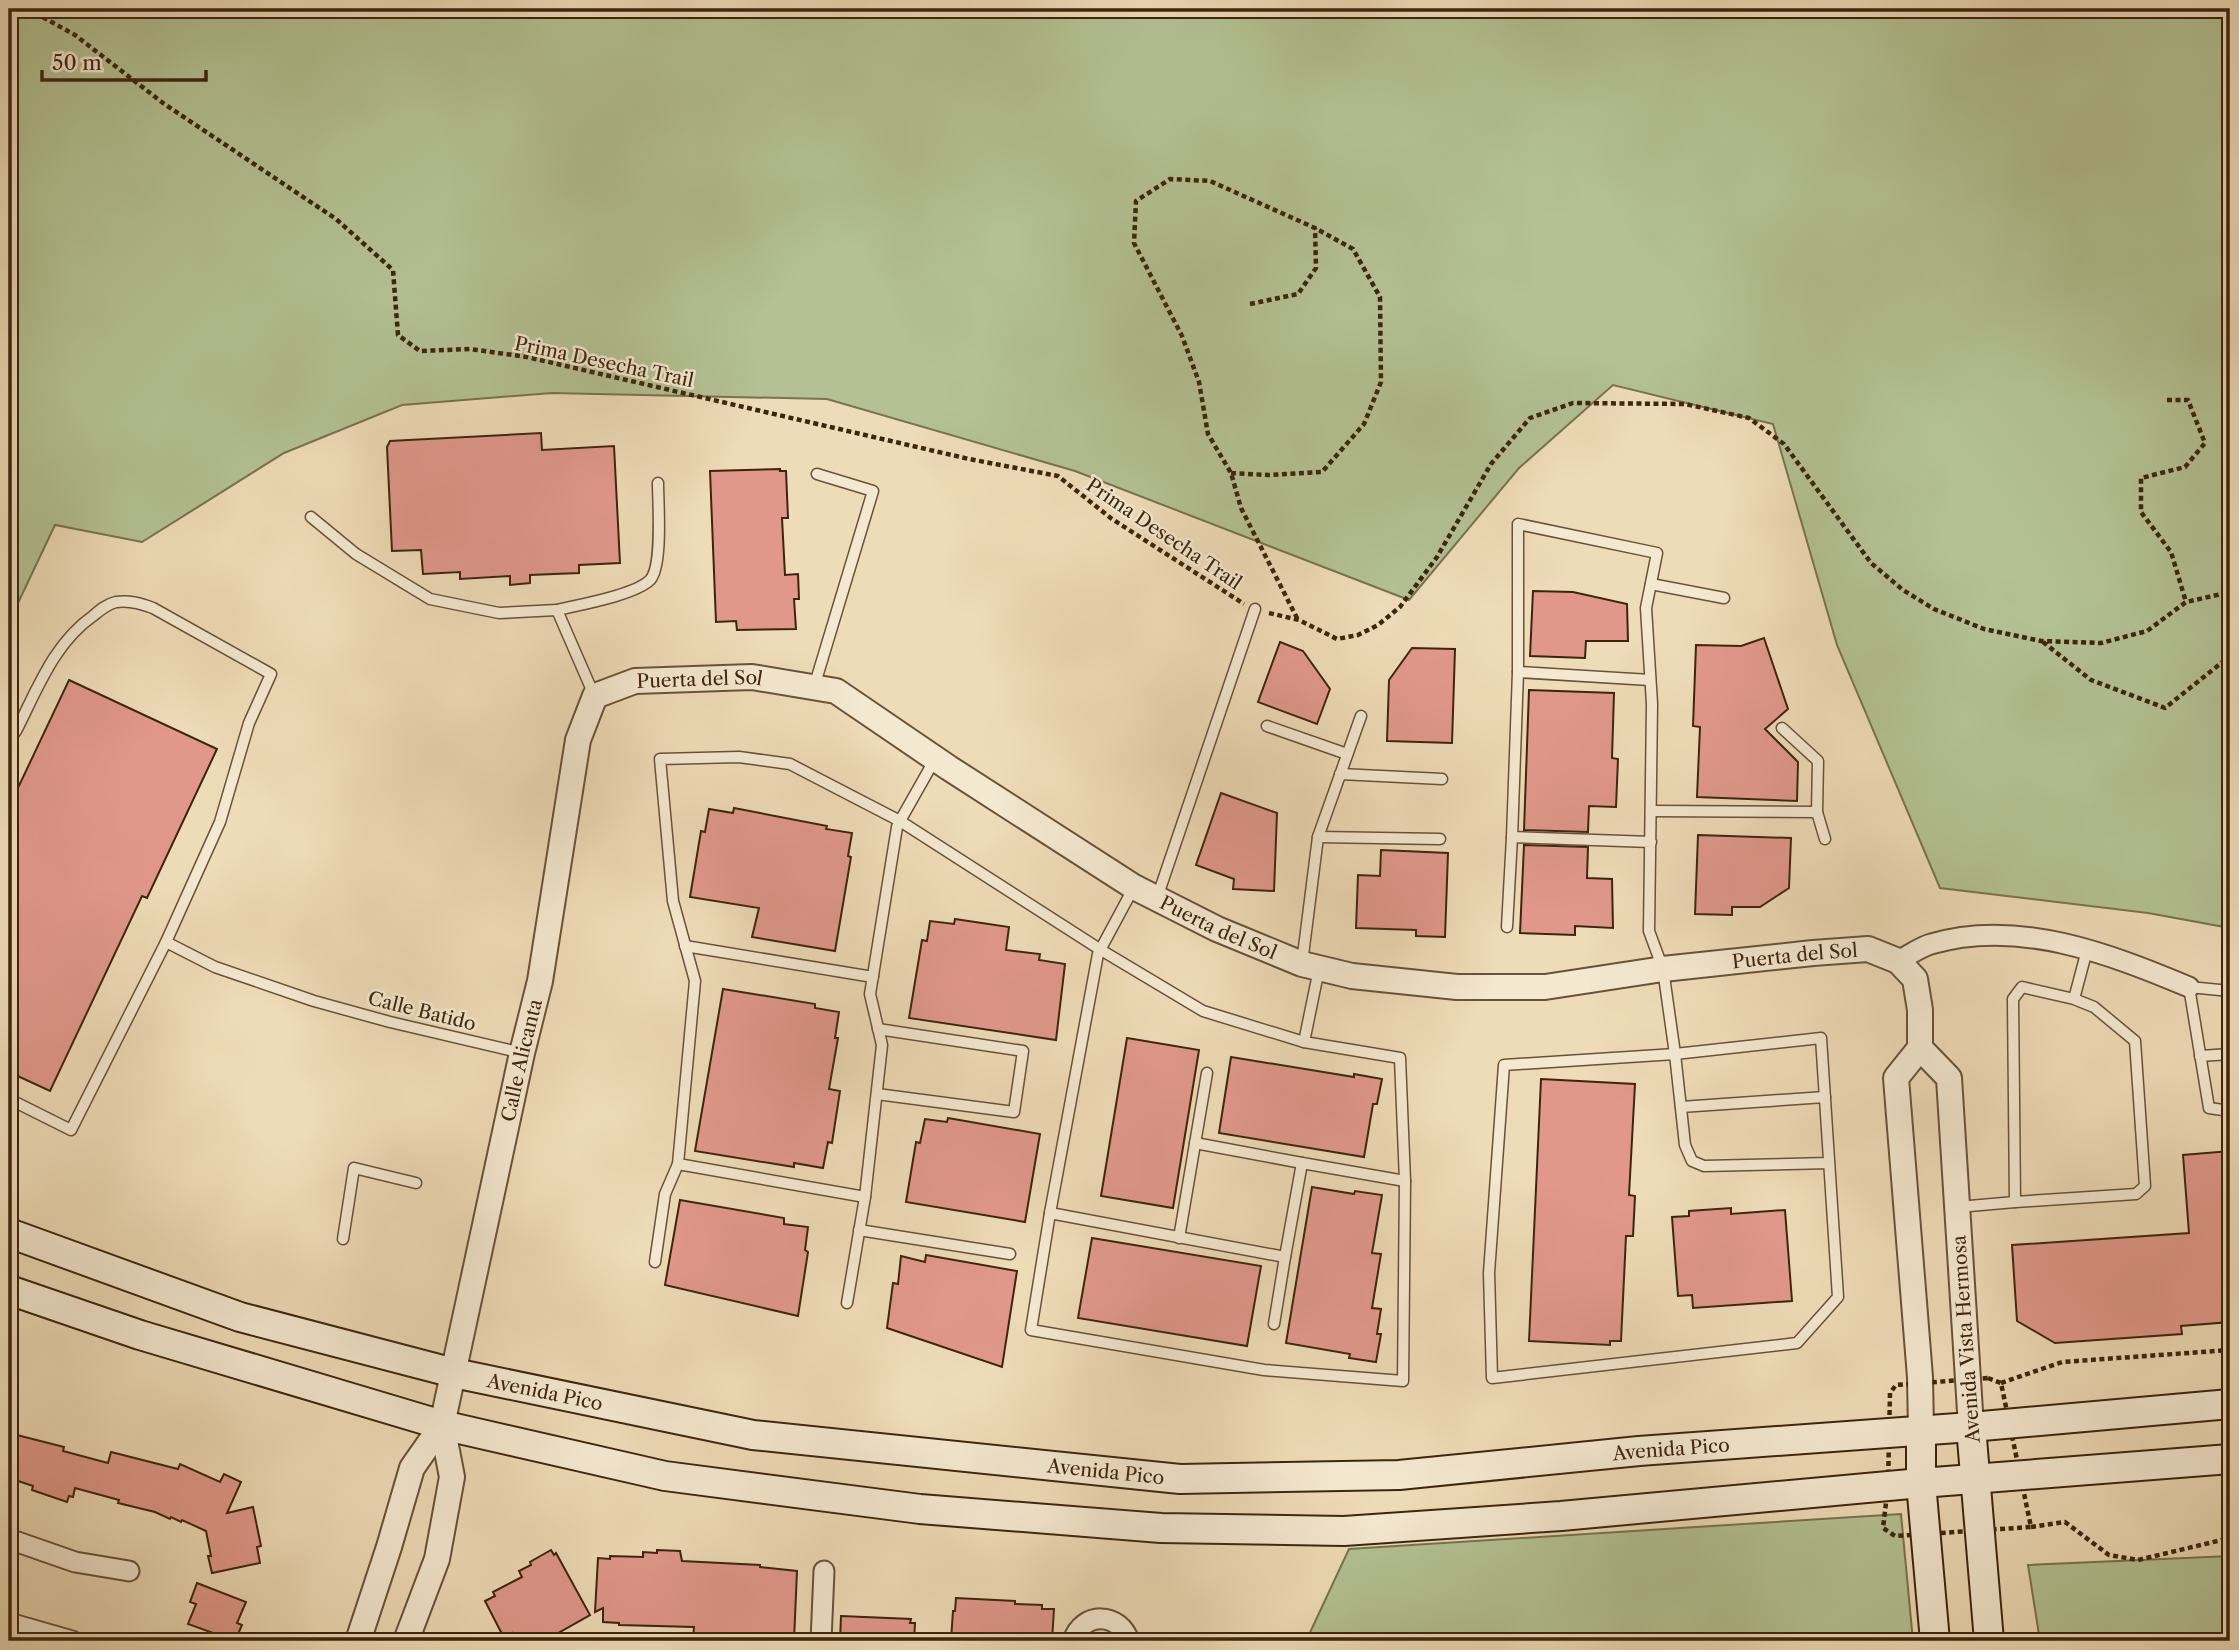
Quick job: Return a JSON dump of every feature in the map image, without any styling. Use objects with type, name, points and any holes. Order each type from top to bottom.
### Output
[{"type":"main road","name":"Avenida Pico","points":[[9,1233],[240,1317],[454,1374],[753,1435],[1180,1479],[1399,1475],[1639,1451],[1921,1431],[2230,1404]]},
{"type":"main road","points":[[9,1290],[139,1335],[442,1425],[665,1476],[920,1509],[1161,1528],[1344,1531],[1560,1516],[1921,1483],[2230,1459]]},
{"type":"main road","name":"Avenida Vista Hermosa","points":[[1971,1427],[1989,1641]]},
{"type":"main road","points":[[1921,1431],[1921,1483],[1935,1641]]},
{"type":"street","name":"Puerta del Sol","points":[[595,696],[635,681],[752,677],[836,691],[1133,887],[1217,929],[1310,966],[1352,976],[1470,987],[1545,987],[1663,969],[1813,953],[1868,949],[1898,961]]},
{"type":"street","name":"Calle Alicanta","points":[[358,1641],[412,1468],[442,1425],[540,981],[578,740],[595,696]]},
{"type":"street","points":[[1921,1431],[1920,1377],[1896,1078],[1920,1048],[1920,1010],[1915,979],[1898,961],[1930,944],[1977,936],[2033,937],[2125,961],[2189,987]]},
{"type":"street","name":"Avenida Vista Hermosa","points":[[1920,1048],[1949,1078],[1971,1427]]},
{"type":"street","name":"Calle Alicanta","points":[[406,1641],[437,1559],[452,1476],[442,1425]]},
{"type":"street","points":[[9,1539],[75,1562],[129,1571]]},
{"type":"street","points":[[821,1641],[824,1571]]},
{"type":"street","points":[[1073,1641],[1079,1629],[1098,1618],[1119,1624],[1129,1641]]},
{"type":"street","points":[[9,1623],[72,1641]]},
{"type":"lane","points":[[813,687],[873,491],[817,474]]},
{"type":"lane","points":[[311,517],[356,554],[430,599],[499,613],[556,610],[620,595],[650,580],[657,566],[658,483]]},
{"type":"lane","points":[[1507,926],[1518,672],[1518,524],[1657,553],[1646,608],[1652,704],[1649,932],[1663,969],[1685,1145],[1692,1161],[1704,1166],[1829,1163]]},
{"type":"lane","points":[[1651,584],[1724,598]]},
{"type":"lane","points":[[9,740],[48,666],[64,642],[84,622],[114,603],[138,602],[153,608],[271,674],[248,723],[217,831],[166,942],[71,1130],[9,1099]]},
{"type":"lane","points":[[1157,899],[1255,609]]},
{"type":"lane","points":[[556,610],[595,696]]},
{"type":"lane","points":[[1518,672],[1650,680]]},
{"type":"lane","points":[[1304,1042],[1318,837],[1361,716]]},
{"type":"lane","points":[[1267,726],[1348,754]]},
{"type":"lane","points":[[1782,728],[1818,761],[1817,812],[1825,839]]},
{"type":"lane","points":[[655,1262],[665,1194],[678,1164],[695,981],[673,901],[660,760],[739,757],[790,764],[900,821],[1101,950],[1203,1011],[1304,1042],[1400,1058],[1405,1181],[1403,1381],[1264,1370],[1031,1330],[1050,1213],[1101,950],[1133,887]]},
{"type":"lane","points":[[847,1303],[865,1197],[882,1045],[870,994],[897,827],[936,759]]},
{"type":"lane","points":[[1340,774],[1442,779]]},
{"type":"lane","points":[[1651,811],[1817,812]]},
{"type":"lane","points":[[1318,837],[1440,839]]},
{"type":"lane","points":[[1512,837],[1651,842]]},
{"type":"lane","name":"Calle Batido","points":[[166,942],[215,967],[314,1001],[522,1053]]},
{"type":"lane","points":[[685,946],[873,978]]},
{"type":"lane","points":[[2074,999],[2087,950]]},
{"type":"lane","points":[[1958,1207],[2136,1194],[2145,1186],[2135,1041],[2094,1007],[2022,986],[2013,999],[2015,1202]]},
{"type":"lane","points":[[2230,991],[2189,987],[2209,1108],[2230,1111]]},
{"type":"lane","points":[[877,1094],[1014,1112],[1023,1051],[878,1029]]},
{"type":"lane","points":[[1821,1038],[1838,1297],[1797,1343],[1492,1378],[1489,1273],[1504,1065],[1675,1054],[1821,1038]]},
{"type":"lane","points":[[2200,1056],[2230,1054]]},
{"type":"lane","points":[[1179,1238],[1207,1073]]},
{"type":"lane","points":[[1681,1107],[1825,1097]]},
{"type":"lane","points":[[1195,1143],[1405,1181]]},
{"type":"lane","points":[[1274,1324],[1302,1163]]},
{"type":"lane","points":[[678,1164],[865,1197]]},
{"type":"lane","points":[[343,1239],[354,1168],[416,1183]]},
{"type":"lane","points":[[1050,1213],[1285,1257]]},
{"type":"lane","points":[[859,1230],[1010,1254]]},
{"type":"path","name":"Prima Desecha Trail","points":[[28,9],[75,35],[163,103],[345,227],[393,270],[398,335],[420,351],[470,349],[527,357],[956,456],[1058,476],[1112,519],[1235,600],[1255,609],[1298,621],[1337,639],[1358,635],[1378,625],[1401,607],[1437,557],[1491,464],[1530,418],[1573,403],[1685,404],[1749,418],[1784,444],[1871,563],[1903,590],[1934,609],[1984,629],[2041,640],[2101,643],[2147,631],[2186,602],[2230,592]]},
{"type":"path","points":[[1231,473],[1268,475],[1322,472],[1364,424],[1381,382],[1380,297],[1353,249],[1315,228],[1210,181],[1171,179],[1136,201],[1134,243],[1182,336],[1199,382],[1208,434],[1231,473],[1241,508],[1298,621]]},
{"type":"path","points":[[1250,304],[1298,293],[1316,268],[1315,228]]},
{"type":"path","points":[[2167,400],[2188,400],[2205,443],[2185,467],[2141,478],[2141,512],[2171,552],[2186,602]]},
{"type":"path","points":[[2041,640],[2091,680],[2165,708],[2230,656]]},
{"type":"path","points":[[2001,1383],[2062,1362],[2230,1350]]},
{"type":"path","points":[[2031,1527],[2066,1522],[2109,1555],[2138,1560],[2230,1538]]},
{"type":"green space","points":[[9,9],[2230,9],[2230,928],[2148,913],[1940,888],[1837,645],[1773,424],[1613,385],[1519,468],[1409,600],[1075,471],[827,399],[552,393],[402,405],[284,453],[142,542],[55,525],[9,622]]},
{"type":"green space","points":[[1901,1514],[1913,1641],[1306,1641],[1349,1549]]},
{"type":"green space","points":[[2230,1556],[2230,1641],[2040,1641],[2028,1565]]},
{"type":"building","points":[[541,433],[542,450],[614,446],[620,563],[579,565],[579,573],[530,575],[530,583],[510,585],[510,576],[460,579],[460,572],[423,574],[421,550],[392,551],[387,447],[390,441]]},
{"type":"building","points":[[710,471],[786,471],[788,518],[782,518],[785,575],[798,574],[799,599],[794,599],[796,629],[737,630],[736,621],[716,622]]},
{"type":"building","points":[[1533,591],[1573,592],[1627,604],[1628,641],[1586,641],[1585,658],[1530,656]]},
{"type":"building","points":[[1764,638],[1788,709],[1765,729],[1798,762],[1797,801],[1697,797],[1700,727],[1693,726],[1696,645],[1741,646]]},
{"type":"building","points":[[1280,642],[1303,651],[1330,689],[1317,724],[1258,702]]},
{"type":"building","points":[[1412,648],[1455,649],[1452,743],[1387,741],[1389,680]]},
{"type":"building","points":[[69,680],[217,749],[147,898],[142,896],[50,1091],[9,1072],[9,786],[17,790]]},
{"type":"building","points":[[1529,690],[1614,693],[1612,758],[1618,759],[1616,807],[1589,806],[1588,832],[1524,830]]},
{"type":"building","points":[[1221,793],[1277,813],[1274,891],[1233,889],[1234,879],[1196,865]]},
{"type":"building","points":[[734,808],[852,833],[848,856],[851,857],[835,951],[752,937],[759,908],[690,897],[701,831],[705,832],[709,809],[733,813]]},
{"type":"building","points":[[1698,835],[1791,838],[1789,888],[1760,907],[1732,907],[1732,915],[1695,914]]},
{"type":"building","points":[[1524,845],[1588,847],[1587,878],[1612,879],[1613,928],[1575,926],[1575,935],[1520,933]]},
{"type":"building","points":[[1381,850],[1448,853],[1445,937],[1416,936],[1416,930],[1356,928],[1358,875],[1380,876]]},
{"type":"building","points":[[955,919],[1009,927],[1006,950],[1040,954],[1039,960],[1065,964],[1056,1040],[909,1018],[922,940],[927,941],[930,921],[954,924]]},
{"type":"building","points":[[723,989],[815,1004],[815,1008],[839,1012],[835,1038],[838,1038],[829,1089],[840,1091],[832,1143],[828,1142],[823,1168],[794,1163],[794,1167],[695,1151]]},
{"type":"building","points":[[1127,1038],[1199,1050],[1173,1208],[1101,1196]]},
{"type":"building","points":[[1231,1057],[1382,1079],[1377,1104],[1373,1104],[1364,1157],[1219,1133]]},
{"type":"building","points":[[1541,1079],[1635,1084],[1629,1195],[1635,1196],[1633,1236],[1626,1236],[1621,1341],[1610,1341],[1610,1345],[1529,1341]]},
{"type":"building","points":[[948,1118],[1040,1134],[1025,1222],[906,1202],[916,1142],[920,1143],[925,1119],[947,1122]]},
{"type":"building","points":[[2230,1151],[2230,1322],[2181,1326],[2182,1334],[2055,1343],[2017,1321],[2012,1245],[2189,1233],[2183,1155]]},
{"type":"building","points":[[1312,1187],[1354,1194],[1355,1191],[1382,1195],[1372,1253],[1381,1254],[1372,1308],[1381,1309],[1377,1334],[1381,1334],[1376,1362],[1349,1358],[1350,1354],[1286,1343]]},
{"type":"building","points":[[680,1200],[784,1218],[784,1224],[808,1227],[805,1250],[808,1252],[798,1316],[665,1285]]},
{"type":"building","points":[[1731,1208],[1731,1214],[1785,1210],[1792,1301],[1693,1308],[1692,1295],[1678,1296],[1672,1217],[1689,1216],[1689,1211]]},
{"type":"building","points":[[1092,1238],[1261,1266],[1247,1346],[1078,1318]]},
{"type":"building","points":[[926,1255],[1017,1271],[1002,1367],[887,1328],[893,1283],[898,1284],[901,1256],[925,1262]]},
{"type":"building","points":[[9,1433],[64,1447],[63,1451],[108,1463],[111,1452],[178,1469],[180,1464],[220,1482],[224,1474],[241,1482],[227,1513],[253,1507],[261,1546],[257,1547],[260,1563],[212,1573],[206,1531],[182,1520],[170,1519],[155,1512],[118,1503],[119,1500],[75,1488],[73,1497],[69,1496],[67,1502],[32,1490],[33,1486],[9,1478]]},
{"type":"building","points":[[551,1550],[554,1555],[556,1553],[590,1615],[544,1641],[517,1641],[512,1633],[504,1638],[485,1601],[495,1596],[493,1592],[522,1577],[519,1571]]},
{"type":"building","points":[[657,1550],[680,1551],[682,1561],[760,1565],[797,1571],[794,1641],[698,1641],[698,1638],[693,1638],[694,1627],[619,1625],[603,1622],[603,1608],[595,1612],[598,1558],[643,1557],[643,1552],[657,1553]]},
{"type":"building","points":[[197,1583],[246,1602],[237,1623],[242,1625],[235,1641],[188,1624],[196,1604],[190,1602]]},
{"type":"building","points":[[956,1598],[1015,1601],[1015,1604],[1042,1605],[1042,1609],[1054,1609],[1052,1641],[951,1641]]},
{"type":"building","points":[[841,1616],[911,1619],[910,1623],[915,1623],[914,1641],[840,1641]]}]
